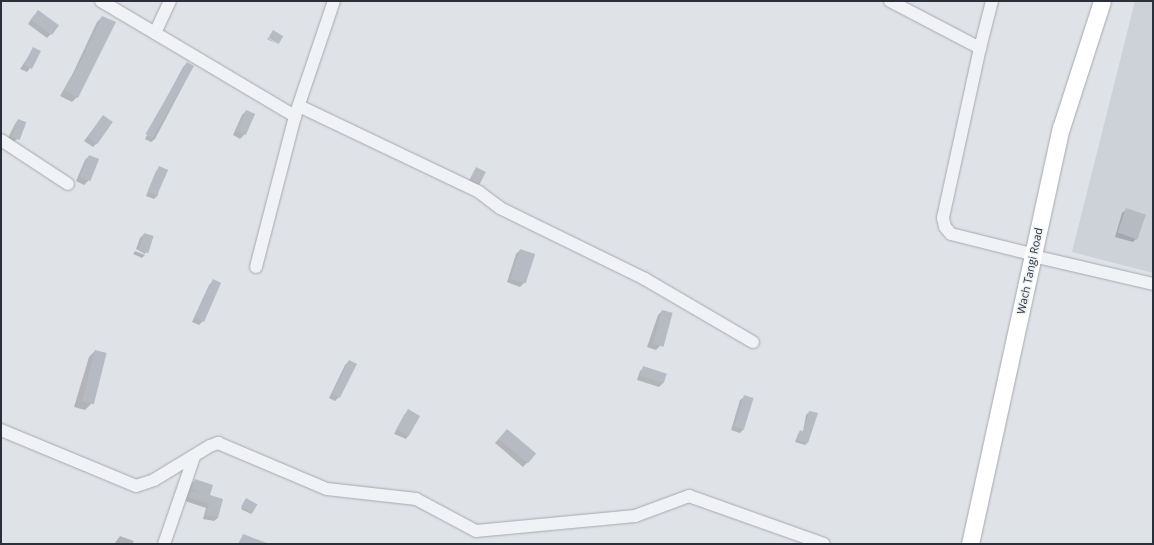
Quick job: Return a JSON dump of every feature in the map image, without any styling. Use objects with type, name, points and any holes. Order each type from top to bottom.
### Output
[{"type":"main road","name":"Wach Tangi Road","points":[[970,544],[1030,254],[1061,128],[1102,1]]},
{"type":"street","points":[[101,1],[155,33],[297,111],[479,192],[500,208],[645,279],[753,342]]},
{"type":"street","points":[[155,33],[170,1]]},
{"type":"street","points":[[256,267],[297,111],[334,1]]},
{"type":"street","points":[[890,1],[980,48]]},
{"type":"street","points":[[992,1],[980,48],[943,218],[945,227],[951,234],[1153,284]]},
{"type":"street","points":[[1,140],[68,184]]},
{"type":"street","points":[[1,430],[136,486],[154,480],[210,446],[218,443],[327,489],[416,499],[476,531],[635,516],[689,496],[824,544]]},
{"type":"street","points":[[164,544],[194,457]]},
{"type":"shaded area","points":[[1135,1],[1153,1],[1153,273],[1072,252]]},
{"type":"building","points":[[38,10],[59,25],[52,35],[31,20]]},
{"type":"building","points":[[102,16],[116,22],[78,98],[64,90],[78,67]]},
{"type":"building","points":[[273,30],[283,36],[279,44],[268,38]]},
{"type":"building","points":[[33,47],[41,51],[32,69],[24,65]]},
{"type":"building","points":[[187,62],[194,66],[152,138],[146,134]]},
{"type":"building","points":[[246,110],[255,114],[246,135],[237,131]]},
{"type":"building","points":[[103,115],[113,122],[97,144],[88,137]]},
{"type":"building","points":[[18,119],[26,122],[20,140],[11,137]]},
{"type":"building","points":[[89,155],[99,159],[90,181],[80,177]]},
{"type":"building","points":[[159,166],[168,170],[157,196],[148,192]]},
{"type":"building","points":[[476,167],[486,172],[479,184],[470,179]]},
{"type":"building","points":[[1126,208],[1146,215],[1137,239],[1118,233]]},
{"type":"building","points":[[144,233],[154,236],[148,253],[139,250]]},
{"type":"building","points":[[520,249],[535,254],[526,283],[510,278]]},
{"type":"building","points":[[213,279],[221,283],[204,322],[195,317]]},
{"type":"building","points":[[662,310],[673,313],[664,347],[653,344]]},
{"type":"building","points":[[95,350],[107,353],[94,404],[82,401]]},
{"type":"building","points":[[349,360],[357,364],[340,398],[332,394]]},
{"type":"building","points":[[643,366],[667,374],[664,383],[640,376]]},
{"type":"building","points":[[744,395],[754,398],[744,429],[734,427]]},
{"type":"building","points":[[408,409],[420,416],[409,436],[396,429]]},
{"type":"building","points":[[809,411],[818,413],[808,443],[797,440],[800,430],[804,432]]},
{"type":"building","points":[[507,429],[536,453],[528,463],[499,439]]},
{"type":"building","points":[[195,479],[213,485],[210,495],[223,499],[218,518],[206,515],[209,504],[188,497],[190,491],[200,493],[191,489]]},
{"type":"building","points":[[246,498],[257,504],[253,513],[241,507]]},
{"type":"building","points":[[243,534],[267,543],[239,544]]}]
